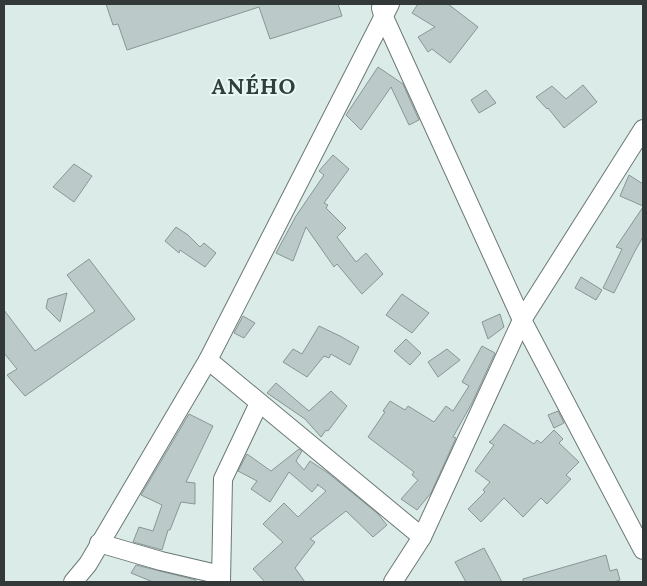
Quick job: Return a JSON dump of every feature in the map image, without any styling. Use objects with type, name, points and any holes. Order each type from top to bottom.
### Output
[{"type":"street","points":[[384,7],[522,320],[643,550]]},
{"type":"street","points":[[73,582],[88,564],[208,360],[384,7]]},
{"type":"street","points":[[393,582],[422,537],[522,320],[643,130]]},
{"type":"street","points":[[208,360],[422,537]]},
{"type":"street","points":[[99,543],[221,579],[223,479],[259,403]]},
{"type":"building","points":[[106,4],[338,4],[342,16],[270,39],[259,7],[127,50],[118,24],[113,25]]},
{"type":"building","points":[[418,4],[448,4],[478,27],[450,63],[432,49],[428,52],[418,37],[435,27],[412,13]]},
{"type":"building","points":[[378,67],[403,84],[419,120],[409,125],[391,87],[361,130],[346,115]]},
{"type":"building","points":[[583,85],[597,102],[564,128],[548,108],[536,97],[552,86],[566,99]]},
{"type":"building","points":[[486,90],[496,103],[479,113],[471,100]]},
{"type":"building","points":[[333,155],[349,169],[324,203],[328,205],[326,208],[346,228],[337,237],[356,262],[366,253],[383,274],[362,294],[337,264],[334,267],[306,227],[293,261],[276,253],[296,216],[324,175],[319,171]]},
{"type":"building","points":[[74,164],[92,176],[74,202],[53,187]]},
{"type":"building","points":[[629,175],[643,184],[643,206],[620,196]]},
{"type":"building","points":[[643,207],[643,237],[614,293],[603,288],[622,249],[616,247]]},
{"type":"building","points":[[176,227],[188,235],[200,247],[204,243],[216,253],[205,267],[180,250],[179,253],[165,241]]},
{"type":"building","points":[[89,259],[135,319],[25,396],[7,375],[17,369],[4,353],[4,310],[35,351],[95,311],[67,275]]},
{"type":"building","points":[[581,277],[602,290],[596,300],[575,288]]},
{"type":"building","points":[[67,293],[60,322],[46,308],[48,299]]},
{"type":"building","points":[[402,294],[429,313],[412,333],[386,315]]},
{"type":"building","points":[[500,314],[504,327],[488,339],[482,322]]},
{"type":"building","points":[[243,316],[255,323],[244,338],[234,333]]},
{"type":"building","points":[[319,326],[359,347],[350,365],[331,354],[329,358],[324,356],[307,377],[283,362],[293,349],[302,354]]},
{"type":"building","points":[[406,339],[421,353],[410,365],[394,351]]},
{"type":"building","points":[[482,346],[495,353],[472,403],[453,437],[456,438],[431,493],[417,510],[401,499],[418,480],[412,475],[414,472],[368,437],[390,401],[405,410],[408,406],[434,422],[446,406],[453,411],[469,386],[462,382]]},
{"type":"building","points":[[447,349],[460,360],[438,377],[428,362]]},
{"type":"building","points":[[276,383],[309,411],[331,391],[347,406],[328,431],[326,430],[321,437],[305,419],[267,393]]},
{"type":"building","points":[[558,411],[564,423],[554,428],[548,415]]},
{"type":"building","points":[[189,414],[213,426],[186,482],[195,483],[195,504],[181,502],[170,530],[168,530],[162,550],[133,542],[139,527],[153,531],[162,505],[141,495]]},
{"type":"building","points":[[504,424],[534,444],[537,440],[541,443],[554,430],[563,439],[559,443],[579,462],[566,475],[571,479],[547,504],[541,498],[523,517],[504,498],[481,522],[468,509],[485,492],[483,490],[490,482],[475,471],[494,445],[489,442]]},
{"type":"building","points":[[299,449],[302,451],[296,461],[304,470],[310,461],[328,473],[377,513],[387,525],[373,537],[346,511],[310,539],[315,542],[295,568],[305,582],[265,582],[253,569],[283,542],[263,524],[284,503],[298,517],[326,491],[317,484],[312,492],[289,472],[270,502],[251,489],[257,481],[238,471],[247,454],[271,471]]},
{"type":"building","points":[[484,548],[502,582],[466,582],[455,562]]},
{"type":"building","points":[[606,555],[610,571],[617,569],[620,580],[614,582],[523,582],[523,579]]},
{"type":"building","points":[[136,565],[196,580],[196,582],[153,582],[131,573]]},
{"type":"district","name":"ANÉHO","points":[[254,86]]}]
